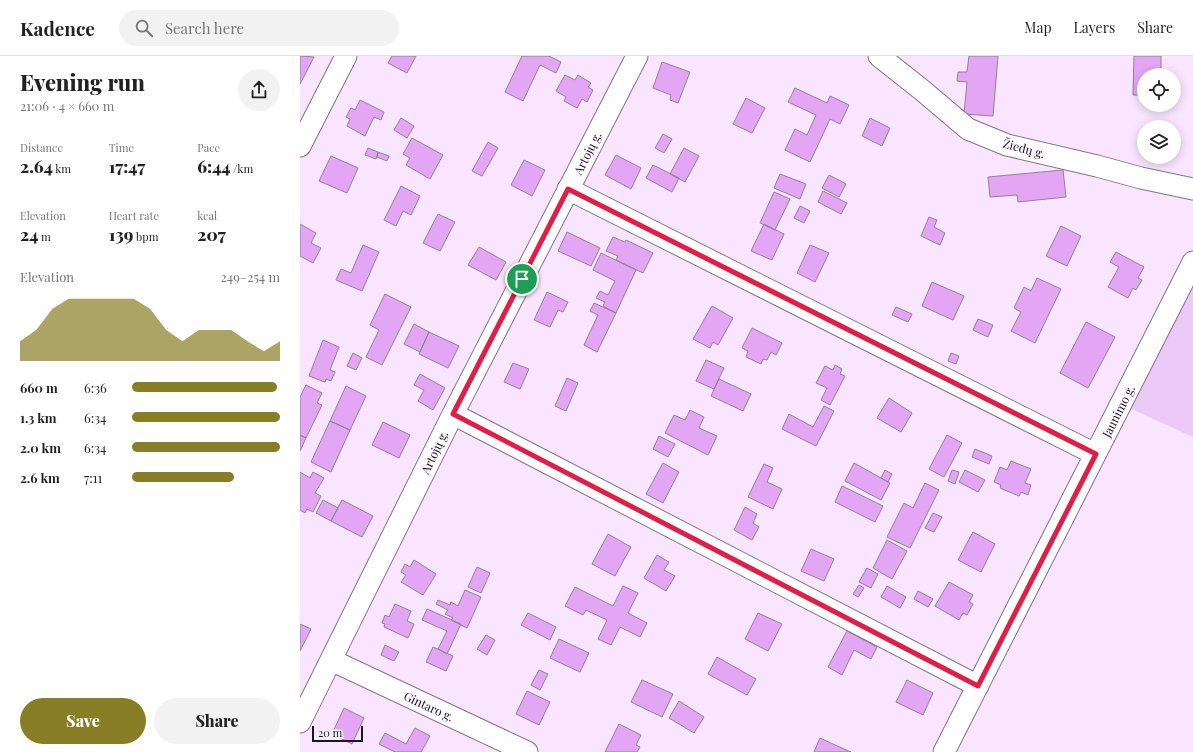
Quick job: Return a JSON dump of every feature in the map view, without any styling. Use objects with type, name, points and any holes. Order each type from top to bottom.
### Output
[{"type":"street","points":[[300,146],[346,56]]},
{"type":"street","name":"Artojų g.","points":[[300,722],[453,414],[637,56]]},
{"type":"street","name":"Žiedų g.","points":[[879,56],[968,129],[1007,146],[1097,166],[1193,190]]},
{"type":"street","points":[[568,189],[1096,454]]},
{"type":"street","name":"Jaunimo g.","points":[[944,752],[1193,262]]},
{"type":"street","points":[[453,414],[978,686]]},
{"type":"street","name":"Gintaro g.","points":[[331,660],[528,752]]},
{"type":"shaded area","points":[[1193,287],[1193,437],[1127,407]]},
{"type":"building","points":[[300,56],[314,57],[300,84]]},
{"type":"building","points":[[392,56],[416,56],[407,73],[388,63]]},
{"type":"building","points":[[522,56],[549,56],[561,62],[556,73],[540,65],[523,101],[505,92]]},
{"type":"building","points":[[969,56],[998,56],[993,116],[964,114],[967,82],[957,81],[958,72],[967,72]]},
{"type":"building","points":[[1134,56],[1161,56],[1161,68],[1137,68],[1137,95],[1133,95]]},
{"type":"building","points":[[662,62],[690,72],[678,103],[670,100],[671,95],[653,88]]},
{"type":"building","points":[[565,75],[575,80],[578,75],[591,83],[588,87],[593,90],[587,102],[582,99],[577,108],[564,101],[566,97],[556,91]]},
{"type":"building","points":[[795,88],[827,103],[830,96],[849,105],[840,124],[830,119],[810,162],[785,150],[795,129],[807,135],[816,115],[788,102]]},
{"type":"building","points":[[746,98],[765,108],[752,133],[733,124]]},
{"type":"building","points":[[360,100],[384,112],[381,120],[374,117],[365,136],[347,126],[350,119],[346,117],[351,108],[355,110]]},
{"type":"building","points":[[401,118],[414,126],[407,138],[394,130]]},
{"type":"building","points":[[870,118],[890,128],[882,146],[862,136]]},
{"type":"building","points":[[663,134],[672,139],[664,153],[655,148]]},
{"type":"building","points":[[412,138],[443,155],[430,179],[406,165],[410,158],[403,154]]},
{"type":"building","points":[[488,142],[498,148],[482,176],[472,171]]},
{"type":"building","points":[[368,148],[378,152],[376,159],[365,155]]},
{"type":"building","points":[[684,148],[699,156],[685,182],[670,174]]},
{"type":"building","points":[[378,152],[389,156],[387,161],[377,157]]},
{"type":"building","points":[[616,155],[641,168],[631,189],[605,175]]},
{"type":"building","points":[[331,156],[358,168],[347,193],[319,181]]},
{"type":"building","points":[[524,160],[545,170],[532,196],[511,185]]},
{"type":"building","points":[[653,165],[679,178],[672,192],[646,178]]},
{"type":"building","points":[[1063,170],[1066,197],[1018,202],[1017,195],[990,197],[988,177]]},
{"type":"building","points":[[780,174],[806,184],[800,199],[774,188]]},
{"type":"building","points":[[829,175],[846,184],[839,197],[822,188]]},
{"type":"building","points":[[401,186],[420,196],[411,215],[403,211],[396,226],[384,220]]},
{"type":"building","points":[[823,191],[847,203],[841,214],[818,202]]},
{"type":"building","points":[[774,192],[790,199],[775,230],[760,223]]},
{"type":"building","points":[[800,206],[810,211],[804,223],[794,218]]},
{"type":"building","points":[[438,214],[455,222],[440,251],[423,243]]},
{"type":"building","points":[[929,217],[937,220],[934,227],[945,233],[940,245],[921,236]]},
{"type":"building","points":[[300,224],[316,233],[311,243],[321,248],[313,263],[300,256]]},
{"type":"building","points":[[764,224],[784,234],[772,260],[751,251]]},
{"type":"building","points":[[1061,226],[1081,236],[1067,266],[1046,256]]},
{"type":"building","points":[[567,232],[600,248],[591,266],[558,251]]},
{"type":"building","points":[[613,237],[625,242],[626,240],[653,253],[643,273],[616,260],[618,256],[606,251]]},
{"type":"building","points":[[363,245],[379,252],[362,291],[336,280],[341,269],[351,273]]},
{"type":"building","points":[[810,245],[829,253],[815,282],[797,273]]},
{"type":"building","points":[[479,247],[506,262],[496,280],[468,265]]},
{"type":"building","points":[[1116,252],[1144,267],[1138,278],[1142,280],[1136,290],[1133,288],[1128,298],[1108,287],[1119,267],[1110,262]]},
{"type":"building","points":[[601,253],[636,270],[616,313],[603,306],[605,302],[596,298],[600,291],[608,295],[615,281],[593,270]]},
{"type":"building","points":[[1037,278],[1061,289],[1035,343],[1011,331],[1021,312],[1014,308],[1024,287],[1031,291]]},
{"type":"building","points":[[932,282],[964,296],[953,320],[922,306]]},
{"type":"building","points":[[547,292],[568,302],[563,312],[558,310],[550,327],[534,320]]},
{"type":"building","points":[[385,294],[411,307],[382,365],[366,357],[379,330],[370,325]]},
{"type":"building","points":[[594,303],[616,313],[597,352],[584,345],[598,315],[590,311]]},
{"type":"building","points":[[712,306],[733,318],[718,345],[713,342],[710,348],[693,339]]},
{"type":"building","points":[[896,307],[912,314],[908,322],[892,315]]},
{"type":"building","points":[[978,319],[993,325],[988,337],[973,330]]},
{"type":"building","points":[[1086,322],[1115,337],[1088,388],[1060,373]]},
{"type":"building","points":[[414,324],[429,332],[420,352],[404,344]]},
{"type":"building","points":[[752,328],[782,343],[776,355],[771,352],[767,360],[763,359],[761,364],[746,357],[748,351],[742,348]]},
{"type":"building","points":[[429,332],[459,346],[448,368],[419,354]]},
{"type":"building","points":[[323,340],[339,347],[330,370],[335,372],[331,381],[326,379],[325,382],[309,376]]},
{"type":"building","points":[[353,353],[362,358],[356,370],[347,366]]},
{"type":"building","points":[[951,353],[959,356],[956,364],[948,361]]},
{"type":"building","points":[[706,360],[724,368],[714,389],[696,381]]},
{"type":"building","points":[[513,363],[529,369],[520,389],[504,382]]},
{"type":"building","points":[[835,365],[842,369],[840,374],[845,376],[830,405],[821,400],[827,388],[816,383],[825,366],[833,370]]},
{"type":"building","points":[[420,374],[445,388],[433,410],[418,401],[424,390],[414,385]]},
{"type":"building","points":[[567,378],[578,383],[566,411],[555,406]]},
{"type":"building","points":[[719,379],[751,394],[743,411],[711,396]]},
{"type":"building","points":[[306,385],[322,393],[317,403],[322,405],[306,438],[300,435],[300,397]]},
{"type":"building","points":[[346,386],[366,396],[350,430],[330,421]]},
{"type":"building","points":[[889,398],[912,413],[901,432],[877,418]]},
{"type":"building","points":[[824,406],[834,411],[816,446],[782,429],[789,414],[813,427]]},
{"type":"building","points":[[690,410],[704,417],[699,428],[717,436],[708,455],[665,433],[674,415],[685,420]]},
{"type":"building","points":[[330,421],[350,430],[331,472],[311,462]]},
{"type":"building","points":[[383,422],[410,435],[399,458],[372,445]]},
{"type":"building","points":[[300,435],[306,438],[300,451]]},
{"type":"building","points":[[947,435],[962,443],[944,477],[929,469]]},
{"type":"building","points":[[659,436],[675,444],[668,457],[653,449]]},
{"type":"building","points":[[975,449],[992,456],[989,464],[972,457]]},
{"type":"building","points":[[1011,461],[1031,469],[1025,483],[1031,485],[1028,495],[1021,492],[1019,496],[1000,488],[1001,485],[994,482],[1000,467],[1007,470]]},
{"type":"building","points":[[663,463],[679,472],[663,503],[646,494]]},
{"type":"building","points":[[854,463],[890,483],[881,500],[845,481]]},
{"type":"building","points":[[764,464],[773,468],[767,482],[782,489],[773,509],[748,497]]},
{"type":"building","points":[[885,470],[892,474],[888,482],[881,478]]},
{"type":"building","points":[[952,470],[959,472],[955,484],[948,481]]},
{"type":"building","points":[[965,470],[985,480],[978,492],[959,482]]},
{"type":"building","points":[[300,472],[310,478],[313,472],[324,478],[315,493],[321,496],[313,512],[307,509],[305,513],[300,510]]},
{"type":"building","points":[[925,483],[939,490],[910,548],[887,537],[904,503],[913,508]]},
{"type":"building","points":[[842,486],[883,506],[875,522],[835,502]]},
{"type":"building","points":[[323,500],[338,508],[331,521],[316,513]]},
{"type":"building","points":[[342,500],[373,516],[362,537],[331,521]]},
{"type":"building","points":[[745,507],[757,514],[753,523],[759,527],[752,540],[734,530]]},
{"type":"building","points":[[933,513],[942,517],[934,532],[925,528]]},
{"type":"building","points":[[973,532],[995,544],[981,572],[958,560]]},
{"type":"building","points":[[608,534],[631,547],[615,576],[592,564]]},
{"type":"building","points":[[887,540],[907,551],[892,579],[873,568]]},
{"type":"building","points":[[811,549],[834,559],[824,581],[801,571]]},
{"type":"building","points":[[657,555],[669,562],[664,570],[675,576],[666,591],[644,578]]},
{"type":"building","points":[[414,560],[436,574],[423,595],[401,582],[406,575],[401,572],[405,564],[410,567]]},
{"type":"building","points":[[477,567],[490,573],[481,593],[468,587]]},
{"type":"building","points":[[867,568],[878,574],[871,588],[859,582]]},
{"type":"building","points":[[949,582],[973,595],[969,602],[973,604],[967,615],[963,613],[959,620],[935,606]]},
{"type":"building","points":[[859,585],[864,588],[858,597],[853,594]]},
{"type":"building","points":[[623,586],[638,593],[628,613],[647,623],[640,637],[620,627],[611,645],[598,639],[607,620],[586,610],[583,615],[565,606],[575,587],[613,606]]},
{"type":"building","points":[[887,586],[906,597],[900,608],[881,597]]},
{"type":"building","points":[[465,590],[481,597],[467,628],[451,620],[453,618],[445,614],[448,610],[436,604],[438,600],[450,605],[451,602],[458,606]]},
{"type":"building","points":[[918,591],[933,599],[928,607],[914,599]]},
{"type":"building","points":[[395,604],[411,611],[407,621],[414,624],[408,638],[384,627],[385,624],[382,623],[385,615],[389,617]]},
{"type":"building","points":[[427,609],[461,624],[447,654],[438,649],[447,631],[422,620]]},
{"type":"building","points":[[528,613],[556,627],[550,640],[521,625]]},
{"type":"building","points":[[758,613],[782,624],[768,651],[745,639]]},
{"type":"building","points":[[300,624],[311,629],[300,651]]},
{"type":"building","points":[[847,631],[877,647],[871,659],[854,650],[842,675],[828,667]]},
{"type":"building","points":[[486,635],[495,640],[487,655],[477,649]]},
{"type":"building","points":[[559,639],[589,653],[580,672],[550,658]]},
{"type":"building","points":[[385,645],[399,652],[394,661],[381,655]]},
{"type":"building","points":[[433,647],[453,656],[446,671],[426,662]]},
{"type":"building","points":[[717,657],[756,679],[747,695],[708,674]]},
{"type":"building","points":[[539,670],[548,674],[540,690],[531,685]]},
{"type":"building","points":[[642,680],[673,694],[662,717],[631,702]]},
{"type":"building","points":[[907,680],[933,693],[923,715],[896,702]]},
{"type":"building","points":[[527,691],[550,702],[539,725],[516,714]]},
{"type":"building","points":[[679,701],[704,717],[694,733],[669,718]]},
{"type":"building","points":[[344,708],[364,718],[352,744],[332,734]]},
{"type":"building","points":[[619,724],[641,735],[636,745],[640,747],[637,752],[605,752]]},
{"type":"building","points":[[415,728],[430,736],[421,752],[395,752],[379,744],[385,733],[406,744]]},
{"type":"building","points":[[820,738],[835,745],[851,752],[814,752]]},
{"type":"route","points":[[568,189],[1096,454],[978,686],[453,414],[522,279],[568,189]]}]
